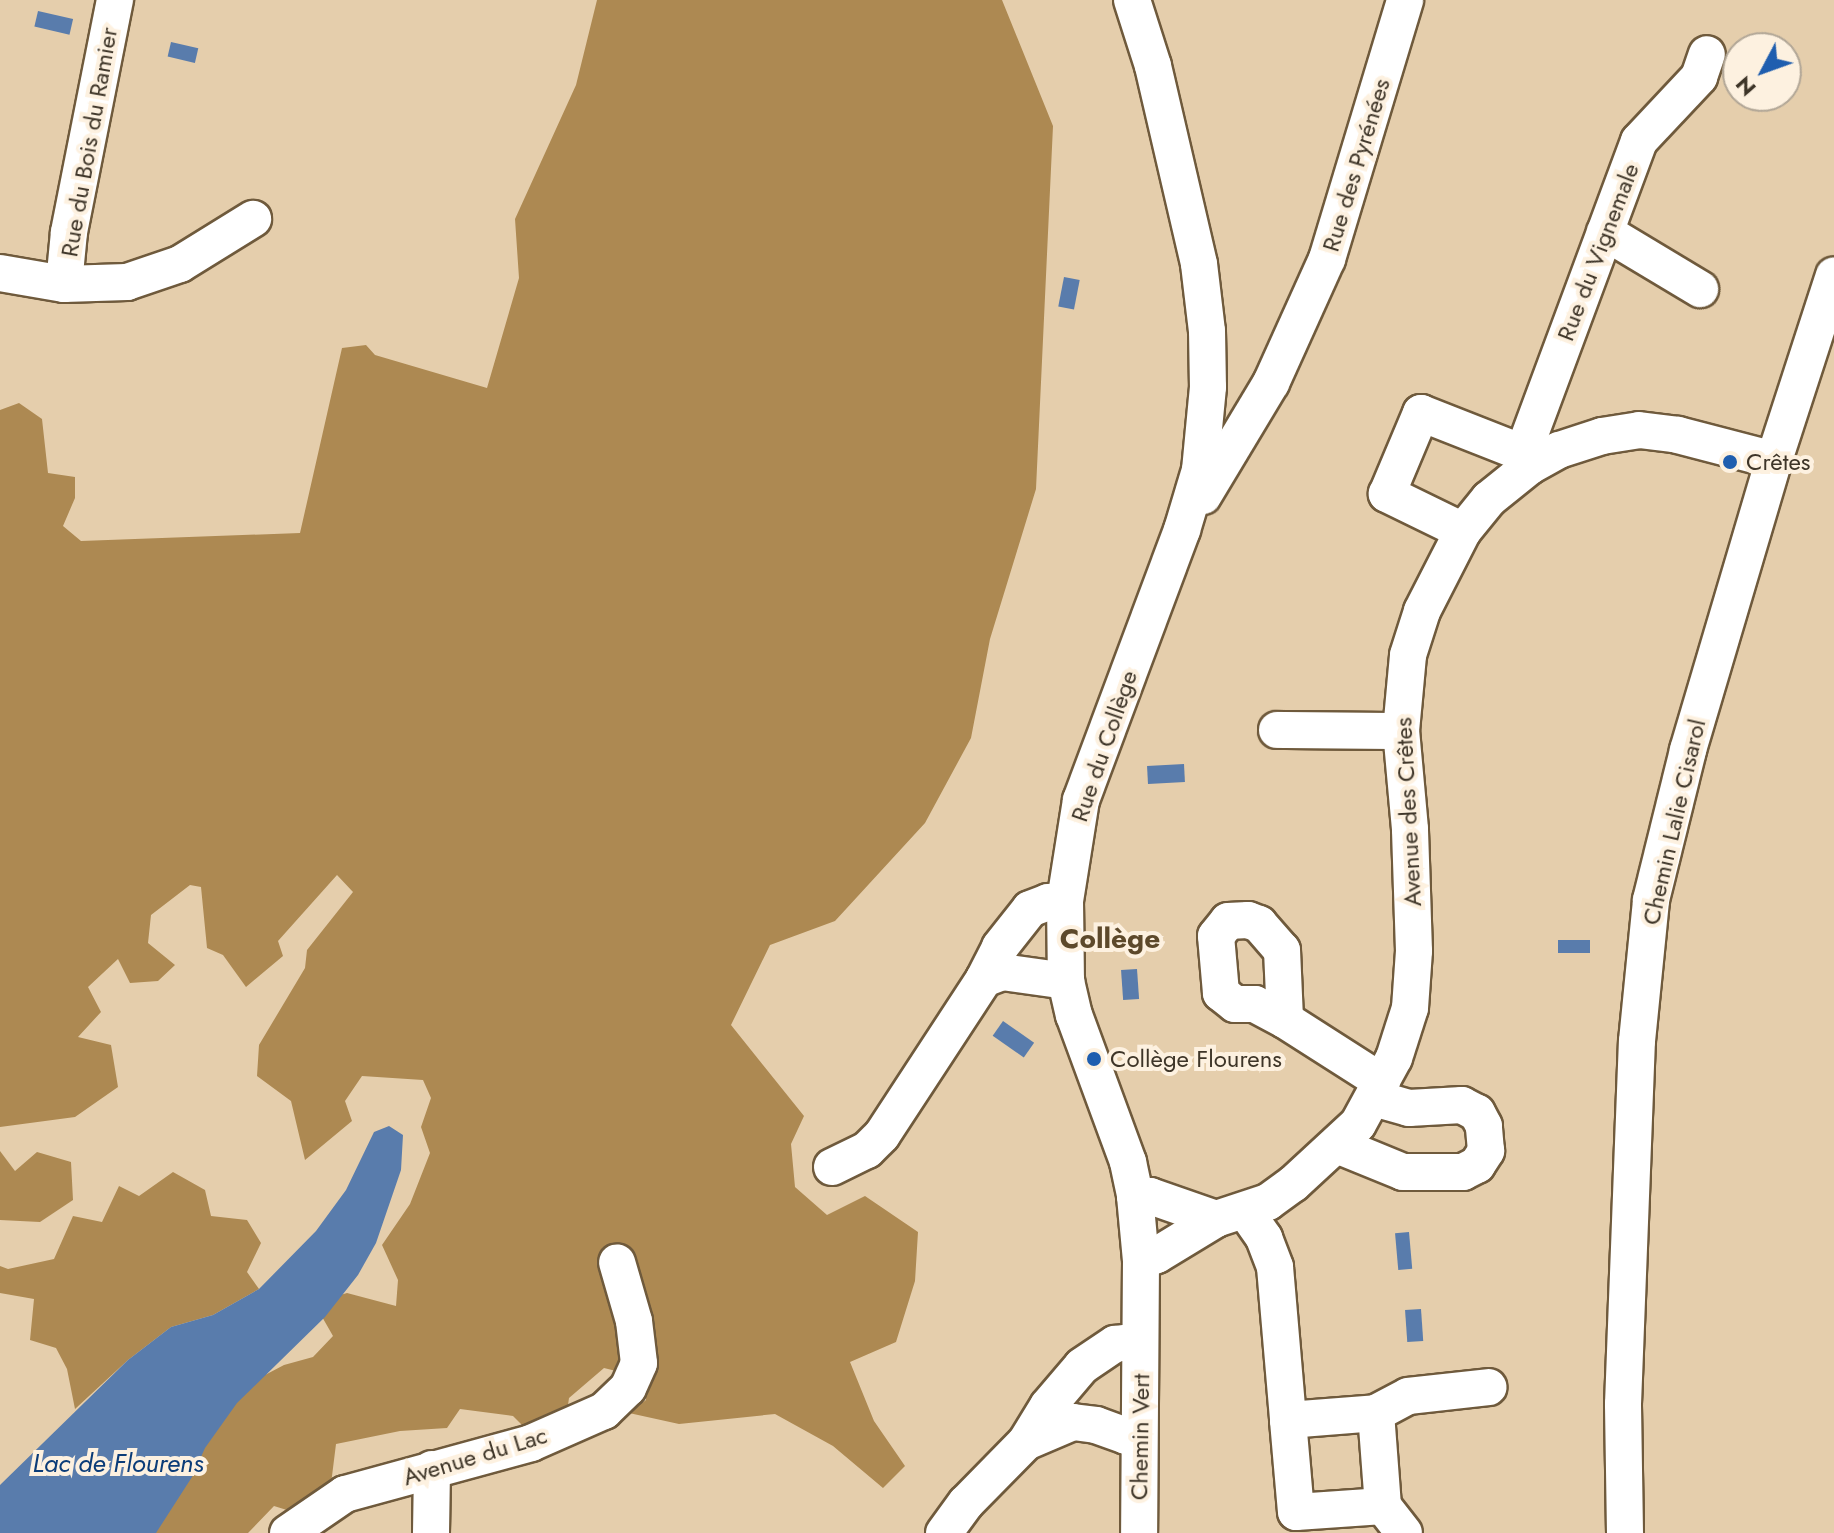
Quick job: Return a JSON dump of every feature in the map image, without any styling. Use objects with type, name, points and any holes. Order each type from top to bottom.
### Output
[{"type":"street","name":"Rue du Bois du Ramier","points":[[64,284],[69,232],[115,0]]},
{"type":"street","name":"Rue du Collège","points":[[1132,0],[1153,66],[1199,264],[1207,331],[1207,404],[1200,470],[1182,530],[1081,800],[1065,901],[1066,981],[1074,1015],[1128,1162],[1135,1196],[1141,1261],[1140,1341]]},
{"type":"street","name":"Rue des Pyrénées","points":[[1182,530],[1256,407],[1298,327],[1350,192],[1405,0]]},
{"type":"street","name":"Rue du Vignemale","points":[[1526,459],[1639,141],[1699,77],[1707,54]]},
{"type":"street","points":[[0,273],[94,286],[153,276],[180,264],[253,219]]},
{"type":"street","points":[[1605,232],[1700,289]]},
{"type":"street","name":"Chemin Lalie Cisarol","points":[[1625,1533],[1623,1404],[1637,1041],[1651,900],[1688,750],[1774,460],[1834,275]]},
{"type":"street","name":"Rue des Pyrénées","points":[[1207,404],[1259,376],[1298,327]]},
{"type":"street","points":[[1207,404],[1233,421],[1256,407]]},
{"type":"street","points":[[1463,531],[1387,494],[1421,413],[1526,459]]},
{"type":"street","name":"Avenue des Crêtes","points":[[1141,1261],[1293,1184],[1358,1124],[1378,1090],[1410,1008],[1414,951],[1401,731],[1413,640],[1434,585],[1463,531],[1526,459],[1602,436],[1639,430],[1678,435],[1774,460]]},
{"type":"street","points":[[1277,730],[1401,731]]},
{"type":"street","points":[[832,1167],[867,1150],[882,1135],[984,979],[1000,947],[1030,909],[1065,901]]},
{"type":"street","points":[[984,979],[1002,972],[1027,972],[1066,981]]},
{"type":"street","points":[[1285,1020],[1378,1090],[1409,1108],[1462,1105],[1477,1113],[1484,1126],[1486,1151],[1477,1165],[1463,1172],[1403,1172],[1337,1145]]},
{"type":"street","points":[[1135,1196],[1150,1196],[1231,1216],[1264,1238],[1275,1267],[1295,1522],[1393,1519],[1376,1413]]},
{"type":"street","name":"Avenue du Lac","points":[[288,1533],[345,1494],[531,1443],[604,1411],[628,1388],[639,1363],[634,1321],[617,1262]]},
{"type":"street","points":[[944,1533],[966,1503],[1026,1442],[1048,1406],[1082,1366],[1115,1344],[1140,1341]]},
{"type":"street","name":"Chemin Vert","points":[[1139,1533],[1140,1341]]},
{"type":"street","points":[[1288,1420],[1376,1413],[1408,1396],[1489,1387]]},
{"type":"street","points":[[1026,1442],[1073,1422],[1096,1425],[1126,1436],[1139,1435]]},
{"type":"street","points":[[431,1533],[432,1469]]},
{"type":"shaded area","points":[[597,0],[1002,0],[1053,126],[1036,489],[990,639],[971,738],[925,823],[835,921],[770,945],[731,1025],[804,1116],[791,1144],[795,1187],[827,1215],[865,1196],[918,1232],[915,1281],[896,1342],[850,1362],[874,1421],[905,1466],[883,1488],[833,1446],[775,1414],[679,1424],[629,1413],[646,1400],[644,1378],[604,1368],[569,1398],[564,1433],[540,1443],[513,1416],[460,1409],[447,1428],[400,1431],[336,1444],[331,1484],[290,1511],[274,1506],[248,1533],[149,1533],[238,1389],[284,1365],[313,1357],[333,1336],[321,1315],[327,1299],[347,1293],[396,1306],[398,1280],[382,1245],[410,1204],[430,1153],[421,1127],[431,1098],[423,1080],[362,1076],[345,1101],[352,1121],[305,1160],[291,1101],[257,1076],[259,1045],[305,968],[307,950],[353,892],[337,875],[278,941],[283,956],[246,987],[223,955],[207,948],[201,887],[190,885],[151,915],[148,943],[175,965],[158,981],[130,983],[118,959],[88,987],[101,1012],[78,1037],[111,1045],[118,1087],[75,1117],[0,1127],[0,410],[19,403],[42,419],[48,473],[75,477],[75,498],[63,526],[81,541],[300,533],[342,348],[366,345],[375,355],[487,388],[519,278],[515,219],[576,85]]},
{"type":"shaded area","points":[[0,1151],[15,1171],[37,1152],[71,1162],[73,1200],[40,1222],[0,1220]]},
{"type":"shaded area","points":[[173,1172],[205,1190],[211,1216],[247,1220],[261,1243],[247,1272],[259,1289],[213,1315],[171,1327],[128,1360],[75,1409],[67,1369],[56,1348],[30,1340],[34,1299],[0,1293],[0,1266],[8,1269],[54,1259],[73,1216],[102,1222],[119,1186],[139,1196]]},
{"type":"water","points":[[38,11],[73,19],[69,35],[34,27]]},
{"type":"water","points":[[171,42],[198,48],[195,63],[168,57]]},
{"type":"water","points":[[1064,277],[1080,280],[1074,310],[1058,306]]},
{"type":"water","points":[[1184,764],[1185,782],[1148,784],[1147,766]]},
{"type":"water","points":[[1558,940],[1590,940],[1590,953],[1558,953]]},
{"type":"water","points":[[1137,969],[1139,999],[1123,1000],[1121,970]]},
{"type":"water","points":[[1003,1021],[1034,1043],[1024,1058],[993,1036]]},
{"type":"water","name":"Lac de Flourens","points":[[389,1126],[403,1135],[401,1170],[376,1243],[358,1275],[325,1317],[237,1403],[205,1448],[192,1477],[156,1533],[0,1533],[0,1485],[128,1360],[171,1327],[213,1315],[259,1289],[316,1231],[346,1190],[374,1132]]},
{"type":"water","points":[[1409,1232],[1412,1269],[1398,1270],[1395,1233]]},
{"type":"water","points":[[1421,1309],[1423,1341],[1407,1342],[1405,1310]]},
{"type":"place","name":"Crêtes","points":[[1730,462]]},
{"type":"place","name":"Collège Flourens","points":[[1094,1059]]},
{"type":"district","name":"Collège","points":[[1110,939]]}]
